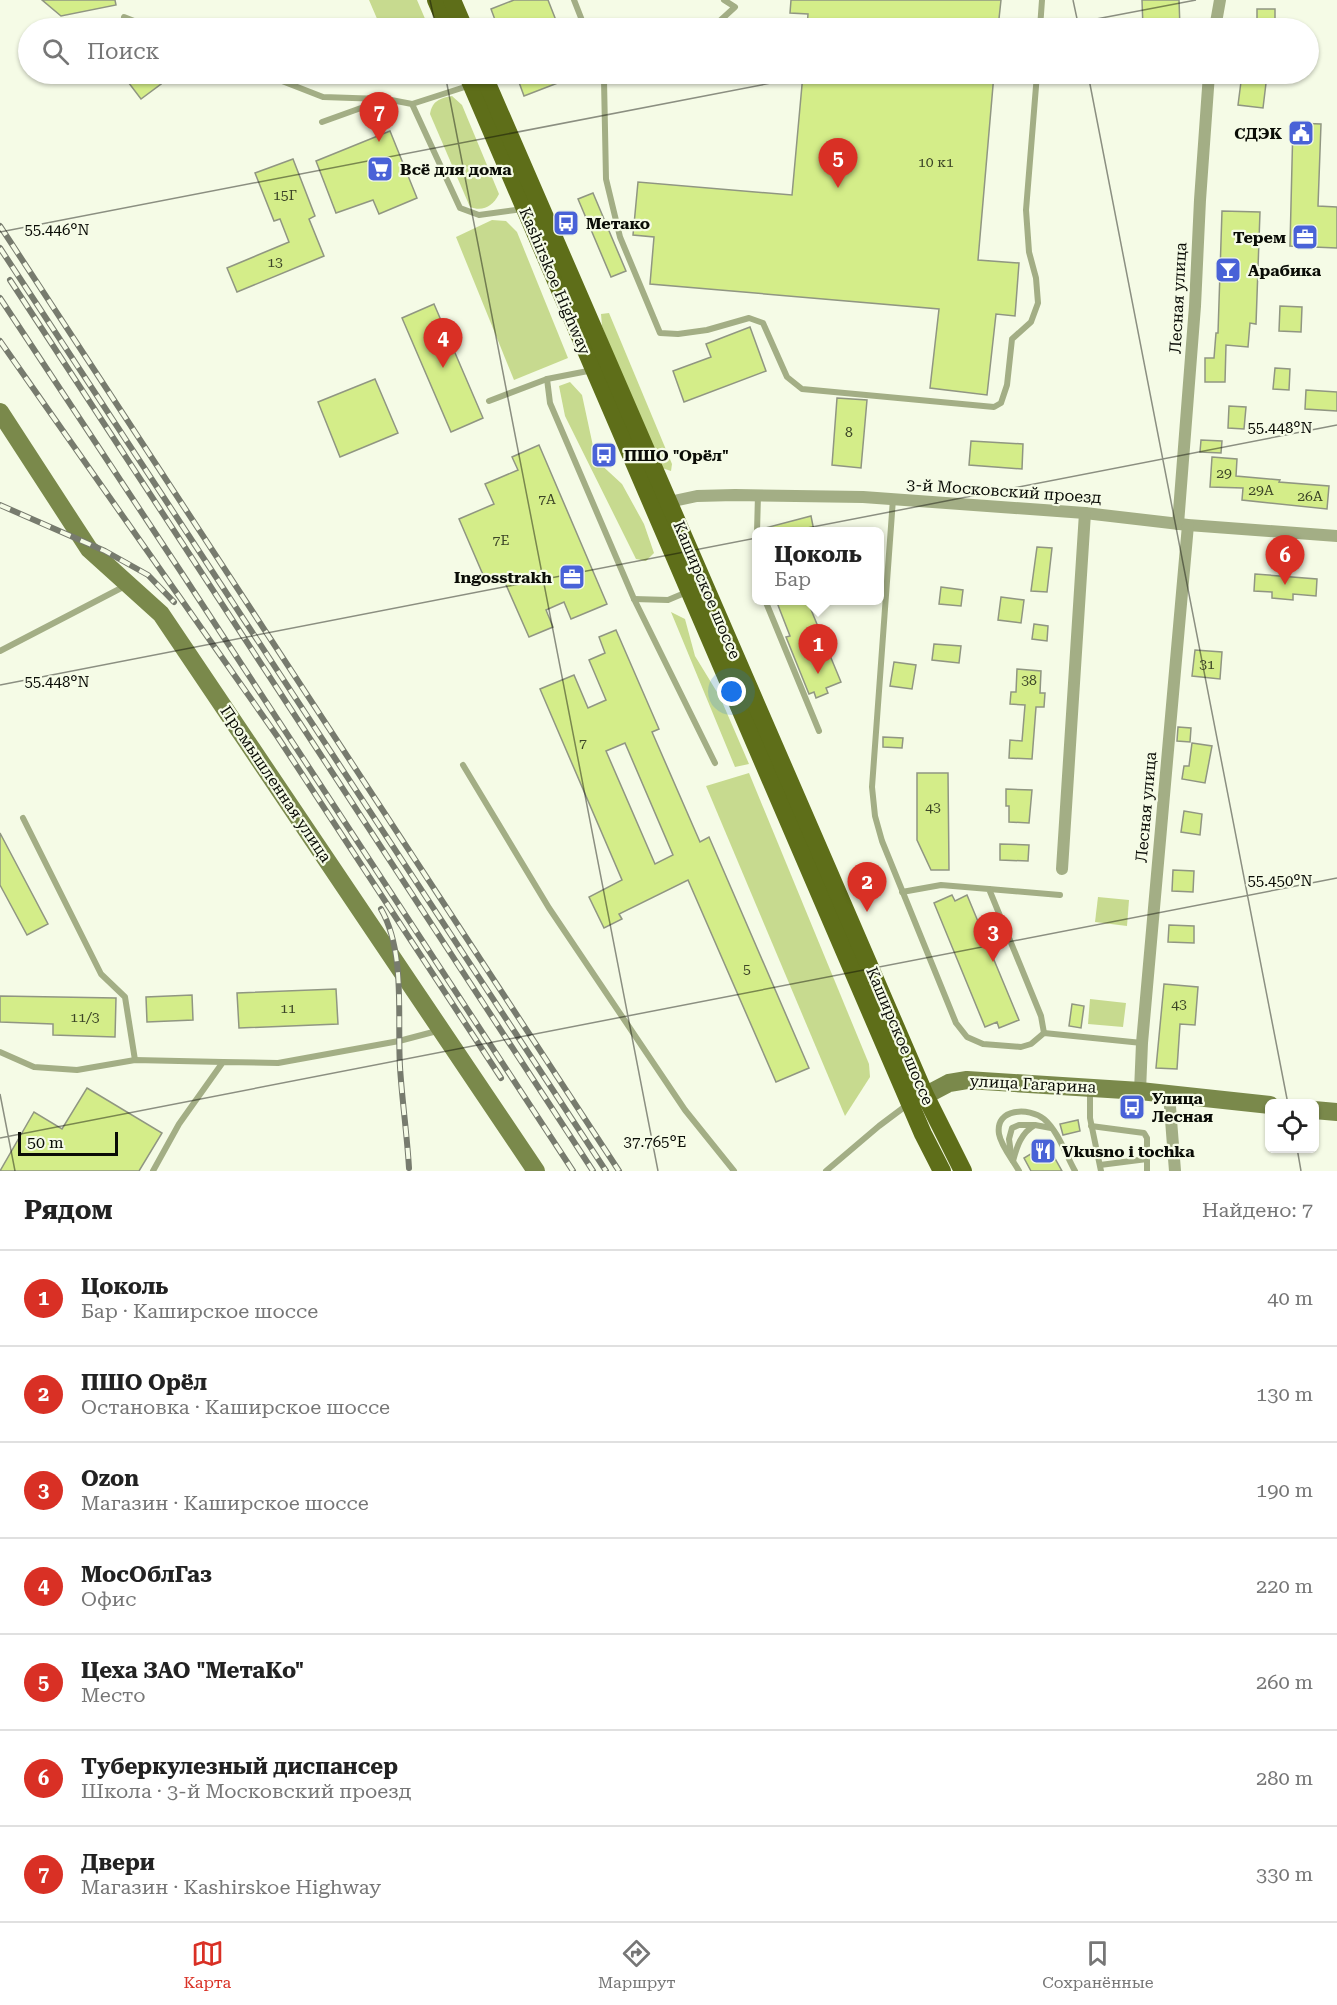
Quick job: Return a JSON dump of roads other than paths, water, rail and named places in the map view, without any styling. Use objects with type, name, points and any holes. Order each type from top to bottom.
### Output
[{"type":"main road","points":[[436,0],[444,18]]},
{"type":"main road","points":[[455,3],[460,18]]},
{"type":"main road","name":"Kashirskoe Highway","points":[[477,84],[523,209],[690,590]]},
{"type":"main road","name":"Каширское шоссе","points":[[477,84],[669,502],[917,1099],[942,1171]]},
{"type":"main road","name":"Каширское шоссе","points":[[690,590],[917,1099],[963,1171]]},
{"type":"street","points":[[1217,18],[1220,0]]},
{"type":"street","name":"Лесная улица","points":[[1140,1091],[1183,525],[1208,84]]},
{"type":"street","name":"Промышленная улица","points":[[0,412],[89,549],[161,614],[536,1171]]},
{"type":"street","name":"3-й Московский проезд","points":[[669,502],[697,496],[758,495],[893,499],[1085,513],[1183,525],[1337,536]]},
{"type":"street","points":[[1062,869],[1085,513]]},
{"type":"street","name":"улица Гагарина","points":[[917,1099],[949,1083],[967,1080],[1140,1091],[1265,1105]]},
{"type":"street","points":[[1169,1094],[1175,1171]]},
{"type":"street","points":[[1319,1110],[1337,1112]]},
{"type":"lane","points":[[573,0],[581,18]]},
{"type":"lane","points":[[723,18],[735,7],[724,0]]},
{"type":"lane","points":[[1041,18],[1042,0]]},
{"type":"lane","points":[[290,84],[323,97],[386,99],[412,104],[458,84]]},
{"type":"lane","points":[[603,84],[606,179],[620,237],[660,333],[678,334],[707,330],[749,318],[763,323],[787,377],[802,389],[994,407],[1001,403],[1007,386],[1012,339],[1031,322],[1038,303],[1036,278],[1029,252],[1026,210],[1035,84]]},
{"type":"lane","points":[[322,122],[386,99]]},
{"type":"lane","points":[[412,104],[460,208],[479,215],[523,209]]},
{"type":"lane","points":[[489,401],[548,379],[593,370]]},
{"type":"lane","points":[[548,379],[550,403],[634,599],[715,763]]},
{"type":"lane","points":[[758,495],[758,527]]},
{"type":"lane","points":[[893,499],[872,787],[875,816],[879,833],[953,1017],[964,1035],[978,1044],[1016,1047],[1031,1044],[1044,1033],[1142,1043]]},
{"type":"lane","points":[[1281,570],[1286,531]]},
{"type":"lane","points":[[0,651],[128,585]]},
{"type":"lane","points":[[634,599],[668,600],[690,590]]},
{"type":"lane","points":[[767,605],[819,730]]},
{"type":"lane","points":[[463,765],[549,908],[685,1110],[734,1171]]},
{"type":"lane","points":[[23,818],[101,974],[125,997],[135,1060]]},
{"type":"lane","points":[[902,892],[941,885],[1060,895]]},
{"type":"lane","points":[[989,889],[1041,1016],[1044,1033]]},
{"type":"lane","points":[[0,1053],[34,1067],[77,1070],[135,1060],[278,1063],[399,1041],[441,1030]]},
{"type":"lane","points":[[153,1171],[179,1124],[223,1062]]},
{"type":"lane","points":[[1090,1088],[1091,1126],[1100,1168],[1147,1159]]},
{"type":"lane","name":"улица Гагарина","points":[[826,1171],[879,1126],[917,1099]]},
{"type":"lane","points":[[1019,1171],[999,1132],[1002,1121],[1008,1114],[1021,1110],[1041,1117],[1052,1128],[1075,1171]]},
{"type":"lane","points":[[1013,1161],[1010,1131],[1019,1125],[1052,1128]]},
{"type":"lane","points":[[1013,1161],[1023,1135],[1035,1125]]},
{"type":"lane","points":[[1091,1126],[1142,1131],[1147,1138],[1147,1171]]},
{"type":"railway","points":[[0,226],[619,1171]]},
{"type":"railway","points":[[0,248],[606,1171]]},
{"type":"railway","points":[[10,280],[593,1171]]},
{"type":"railway","points":[[0,298],[573,1171]]},
{"type":"railway","points":[[0,341],[277,736],[501,1078]]},
{"type":"railway","points":[[0,505],[105,551],[148,575],[174,602]]},
{"type":"railway","points":[[381,909],[389,926],[397,965],[400,1067],[409,1168]]},
{"type":"place","name":"СДЭК","points":[[1301,133]]},
{"type":"place","name":"Двери","points":[[379,142]]},
{"type":"place","name":"Всё для дома","points":[[380,169]]},
{"type":"place","name":"Цеха ЗАО \"МетаКо\"","points":[[838,188]]},
{"type":"place","name":"Метако","points":[[566,223]]},
{"type":"place","name":"Терем","points":[[1305,237]]},
{"type":"place","name":"Арабика","points":[[1228,270]]},
{"type":"place","name":"МосОблГаз","points":[[443,368]]},
{"type":"place","name":"ПШО \"Орёл\"","points":[[604,455]]},
{"type":"place","name":"Ingosstrakh","points":[[572,577]]},
{"type":"place","name":"Туберкулезный диспансер","points":[[1285,585]]},
{"type":"place","name":"Цоколь","points":[[818,674]]},
{"type":"place","name":"ПШО Орёл","points":[[867,912]]},
{"type":"place","name":"Ozon","points":[[993,962]]},
{"type":"place","name":"Улица Лесная","points":[[1132,1107]]},
{"type":"place","name":"Vkusno i tochka","points":[[1043,1151]]}]
